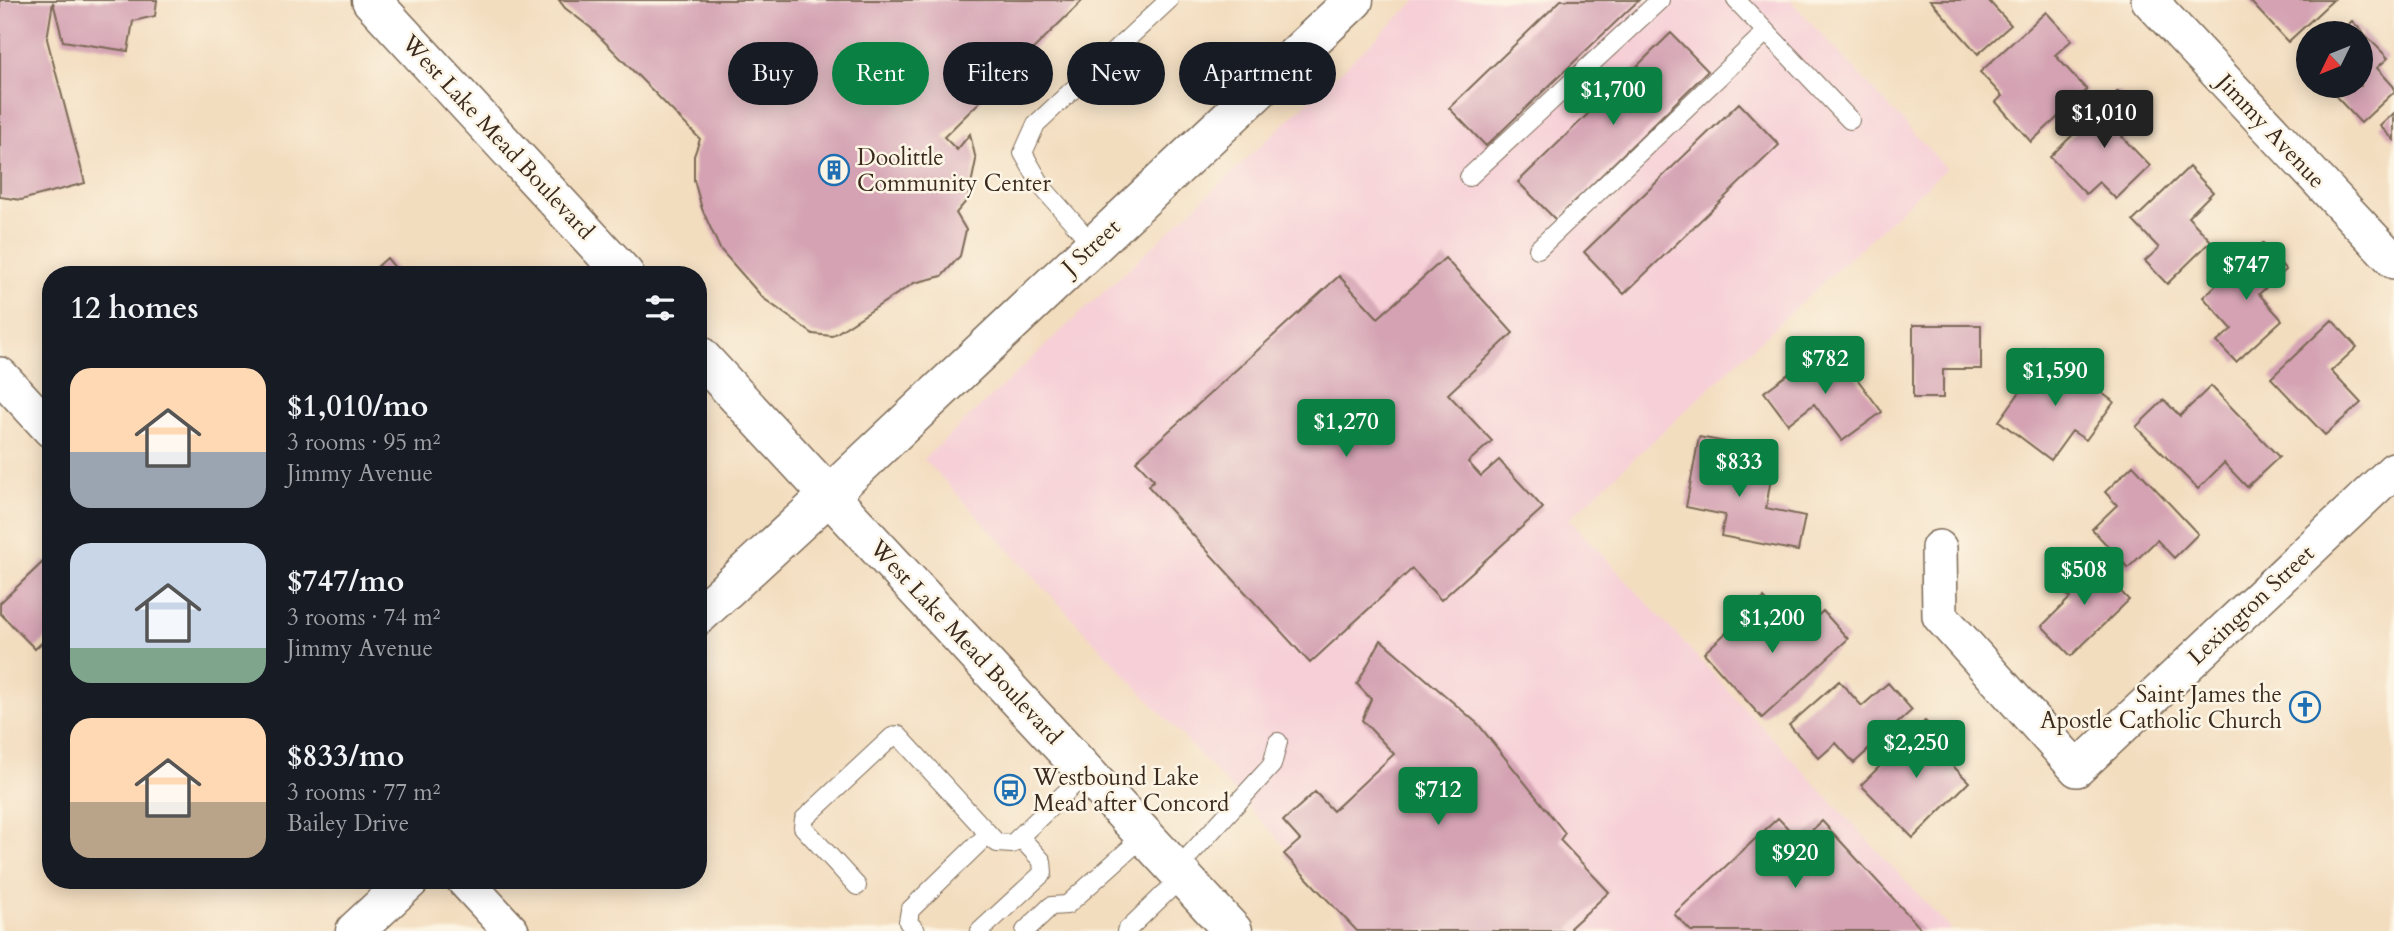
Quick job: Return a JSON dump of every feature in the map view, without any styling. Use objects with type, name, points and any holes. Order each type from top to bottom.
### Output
[{"type":"main road","name":"West Lake Mead Boulevard","points":[[371,0],[617,266]]},
{"type":"main road","name":"J Street","points":[[707,608],[830,495],[1353,0]]},
{"type":"main road","name":"West Lake Mead Boulevard","points":[[707,364],[1233,931]]},
{"type":"main road","points":[[355,931],[401,889]]},
{"type":"street","name":"Jimmy Avenue","points":[[2149,0],[2394,261]]},
{"type":"street","points":[[0,374],[42,420]]},
{"type":"street","name":"Lexington Street","points":[[1939,548],[1940,616],[2077,769],[2394,470]]},
{"type":"street","points":[[472,889],[511,931]]},
{"type":"lane","points":[[1093,245],[1043,188],[1023,152],[1036,124],[1169,0]]},
{"type":"lane","points":[[1469,177],[1660,0]]},
{"type":"lane","points":[[1736,0],[1850,120]]},
{"type":"lane","points":[[1538,249],[1766,32]]},
{"type":"lane","points":[[857,886],[803,827],[804,819],[892,737],[898,735],[997,843],[1012,844],[1086,773]]},
{"type":"lane","points":[[1126,931],[1179,874],[1272,765],[1278,742]]},
{"type":"lane","points":[[916,931],[908,922],[910,911],[988,834]]},
{"type":"lane","points":[[1024,931],[1051,906],[1067,905],[1144,836]]},
{"type":"lane","points":[[980,931],[1043,873],[1042,861],[1020,837]]},
{"type":"shaded area","points":[[1417,0],[1790,0],[1946,168],[1569,519],[1952,931],[1364,931],[924,459],[1304,105],[1336,105],[1336,75]]},
{"type":"building","points":[[0,0],[157,0],[155,16],[133,21],[128,51],[63,41],[53,2],[47,39],[85,183],[21,200],[0,197]]},
{"type":"building","name":"Doolittle Community Center","points":[[559,0],[1083,0],[1040,42],[943,42],[943,105],[976,105],[944,137],[957,150],[970,134],[976,160],[968,199],[956,213],[966,230],[960,256],[942,276],[914,283],[832,336],[813,334],[763,298],[720,249],[702,209],[694,180],[694,156],[700,139],[591,28]]},
{"type":"building","points":[[1561,0],[1639,0],[1486,146],[1449,108]]},
{"type":"building","points":[[1930,0],[1988,0],[2011,25],[1978,54]]},
{"type":"building","points":[[2249,0],[2333,0],[2310,21],[2296,21],[2296,35],[2288,42]]},
{"type":"building","points":[[2046,12],[2072,40],[2055,55],[2087,90],[2031,142],[1996,102],[2002,96],[1980,72]]},
{"type":"building","points":[[1671,33],[1708,71],[1556,220],[1518,182]]},
{"type":"building","points":[[2373,43],[2388,58],[2377,68],[2394,87],[2394,92],[2361,123],[2337,98],[2373,98]]},
{"type":"building","points":[[2118,91],[2143,117],[2122,137],[2150,166],[2116,199],[2099,182],[2086,194],[2050,157]]},
{"type":"building","points":[[1739,103],[1779,145],[1624,294],[1584,252]]},
{"type":"building","points":[[2394,113],[2394,140],[2380,126]]},
{"type":"building","points":[[2189,167],[2213,192],[2188,217],[2211,241],[2167,284],[2145,261],[2159,248],[2133,221]]},
{"type":"building","points":[[2263,243],[2286,270],[2259,294],[2282,320],[2236,362],[2217,342],[2232,329],[2203,297]]},
{"type":"building","points":[[387,258],[394,266],[378,266]]},
{"type":"building","points":[[1445,258],[1513,333],[1448,394],[1492,441],[1468,462],[1481,476],[1499,460],[1543,508],[1441,600],[1412,569],[1310,663],[1148,486],[1154,480],[1136,461],[1339,276],[1378,318]]},
{"type":"building","points":[[2332,320],[2357,347],[2331,371],[2361,403],[2325,435],[2271,378]]},
{"type":"building","points":[[1913,325],[1981,325],[1981,369],[1943,369],[1943,398],[1913,398]]},
{"type":"building","points":[[1836,351],[1882,412],[1842,441],[1814,404],[1788,424],[1764,392],[1803,363],[1810,371]]},
{"type":"building","points":[[2048,353],[2114,402],[2086,440],[2072,431],[2051,460],[1999,421]]},
{"type":"building","points":[[2211,386],[2279,457],[2247,487],[2224,463],[2198,489],[2136,427],[2164,400],[2180,416]]},
{"type":"building","points":[[1699,437],[1737,444],[1732,470],[1771,478],[1766,508],[1805,516],[1798,551],[1721,536],[1725,515],[1686,507]]},
{"type":"building","points":[[2133,465],[2198,534],[2174,558],[2157,540],[2128,568],[2092,529],[2117,505],[2105,492]]},
{"type":"building","points":[[2087,557],[2129,600],[2071,656],[2042,626],[2070,598],[2059,585]]},
{"type":"building","points":[[42,563],[42,642],[35,649],[0,613],[0,603]]},
{"type":"building","points":[[1764,598],[1797,635],[1823,611],[1848,639],[1762,718],[1704,653]]},
{"type":"building","points":[[1381,640],[1478,724],[1565,833],[1560,840],[1609,892],[1570,928],[1572,931],[1357,931],[1284,854],[1300,840],[1283,821],[1315,792],[1333,811],[1394,754],[1362,720],[1371,699],[1357,684]]},
{"type":"building","points":[[1839,681],[1862,706],[1888,683],[1912,710],[1854,763],[1836,743],[1819,758],[1789,725]]},
{"type":"building","points":[[1925,721],[1953,749],[1945,758],[1969,782],[1913,838],[1861,785]]},
{"type":"building","points":[[1778,818],[1800,841],[1822,821],[1923,931],[1691,931],[1674,914]]},
{"type":"place","name":"Doolittle Community Center","points":[[834,170]]},
{"type":"place","name":"Saint James the Apostle Catholic Church","points":[[2305,707]]},
{"type":"place","name":"Westbound Lake Mead after Concord","points":[[1010,790]]}]
